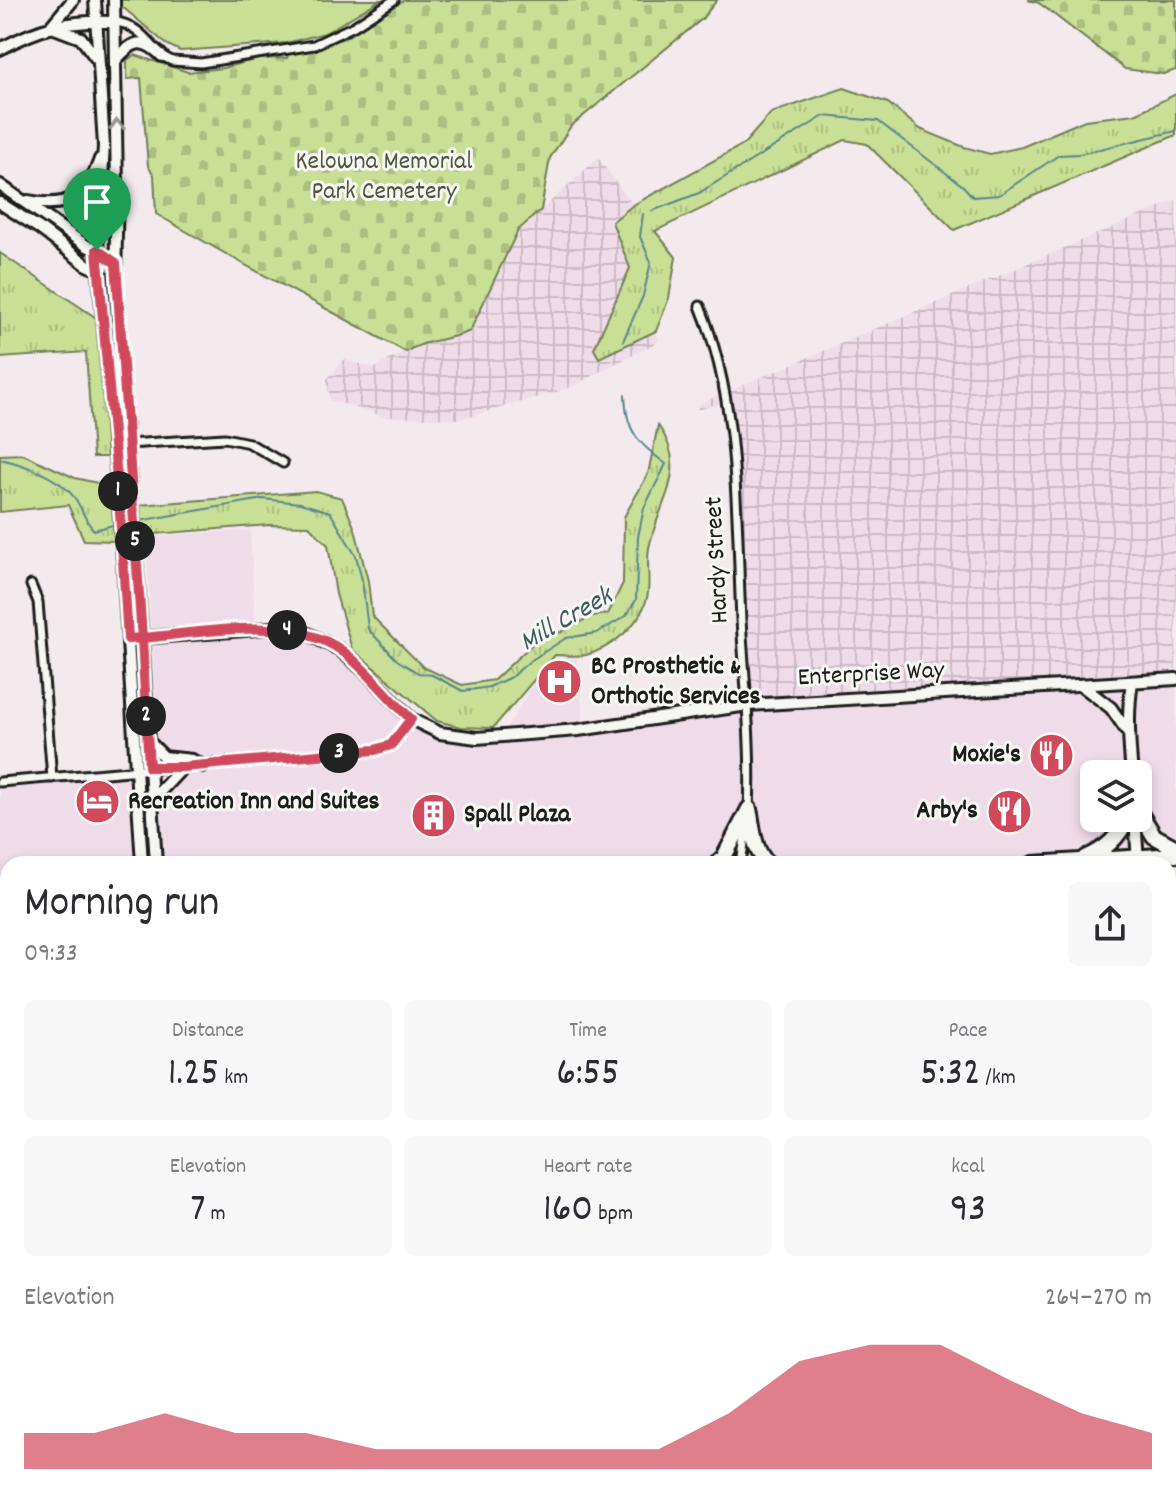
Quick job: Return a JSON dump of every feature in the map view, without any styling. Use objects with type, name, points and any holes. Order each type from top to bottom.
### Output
[{"type":"highway","points":[[725,856],[749,809]]},
{"type":"highway","points":[[749,809],[758,850],[762,856]]},
{"type":"highway","points":[[1090,856],[1115,841],[1120,832]]},
{"type":"highway","points":[[1152,832],[1176,848]]},
{"type":"main road","points":[[50,26],[73,0]]},
{"type":"main road","points":[[95,0],[104,146],[97,250],[122,537],[141,856]]},
{"type":"main road","points":[[108,0],[115,22]]},
{"type":"main road","points":[[114,0],[116,263],[155,856]]},
{"type":"main road","points":[[0,49],[50,26],[70,22],[115,22]]},
{"type":"main road","points":[[50,26],[81,38],[100,66]]},
{"type":"main road","points":[[116,60],[132,45],[142,42],[151,45],[162,56]]},
{"type":"main road","points":[[22,200],[58,204],[73,199],[88,185],[104,146]]},
{"type":"main road","points":[[0,185],[116,263]]},
{"type":"main road","points":[[0,203],[87,265],[99,270],[116,263]]},
{"type":"main road","name":"Enterprise Way","points":[[128,639],[272,628],[308,634],[339,649],[411,719],[440,733],[477,738],[578,730],[748,705],[1176,679]]},
{"type":"main road","points":[[1131,760],[1129,701],[1132,682]]},
{"type":"main road","points":[[1081,685],[1111,708],[1129,733]]},
{"type":"main road","points":[[147,740],[164,757],[192,760],[203,766]]},
{"type":"main road","points":[[151,801],[183,767]]},
{"type":"main road","points":[[1136,832],[1138,856]]},
{"type":"street","points":[[115,22],[140,31],[162,56],[186,64],[201,63],[314,45],[354,26],[394,0]]},
{"type":"street","name":"Hardy Street","points":[[700,306],[723,375],[730,423],[748,705],[749,809],[742,856]]},
{"type":"street","points":[[127,444],[225,438],[249,443],[283,463]]},
{"type":"street","points":[[31,585],[38,602],[52,778]]},
{"type":"street","points":[[0,782],[375,750],[391,745],[411,719]]},
{"type":"shaded area","points":[[598,158],[633,205],[612,222],[630,268],[594,349],[599,358],[656,331],[659,341],[567,389],[461,419],[386,417],[330,400],[327,379],[344,360],[375,368],[417,344],[454,339],[470,331],[519,230]]},
{"type":"shaded area","points":[[1176,200],[1176,673],[753,700],[731,401],[697,410],[699,404]]},
{"type":"shaded area","points":[[250,530],[255,624],[270,623],[309,630],[413,715],[441,730],[505,731],[548,659],[577,658],[584,724],[742,709],[744,811],[721,856],[164,856],[161,795],[191,764],[157,743],[146,537]]},
{"type":"shaded area","points":[[1176,683],[1176,848],[1046,856],[774,856],[767,848],[752,809],[754,739],[751,709]]},
{"type":"shaded area","points":[[133,777],[134,856],[0,856],[0,788]]},
{"type":"green space","points":[[118,0],[380,0],[325,33],[286,43],[180,51],[166,44]]},
{"type":"green space","name":"Kelowna Memorial Park Cemetery","points":[[404,0],[717,0],[702,19],[571,126],[550,158],[541,210],[518,230],[470,331],[406,352],[156,214],[154,175],[148,166],[141,78],[127,79],[127,60],[135,55],[188,72],[223,68],[257,59],[287,58],[288,54],[345,38]]},
{"type":"green space","points":[[1028,0],[1176,0],[1176,70],[1163,74],[1125,69],[1039,3]]},
{"type":"green space","points":[[844,88],[888,103],[920,129],[990,154],[1022,147],[1085,120],[1135,114],[1176,94],[1176,135],[954,230],[867,144],[845,140],[655,231],[676,257],[669,298],[656,331],[599,358],[594,349],[630,268],[612,222],[633,205],[744,144],[771,113]]},
{"type":"green space","points":[[0,253],[98,319],[107,457],[93,457],[86,352],[0,358]]},
{"type":"green space","points":[[658,425],[672,457],[672,472],[649,548],[648,592],[643,608],[624,634],[606,647],[586,655],[555,655],[493,728],[461,727],[437,721],[352,649],[336,594],[328,545],[309,526],[269,525],[142,535],[140,505],[316,491],[342,498],[355,529],[368,581],[372,616],[423,667],[462,685],[494,680],[541,636],[561,632],[592,616],[608,614],[623,583],[624,517],[648,474]]},
{"type":"green space","points":[[23,454],[75,478],[111,486],[114,541],[84,540],[68,505],[0,512],[0,455]]},
{"type":"waterway","name":"Mill Creek","points":[[652,211],[699,193],[824,116],[878,121],[973,197],[999,195],[1059,155],[1079,154],[1176,131]]},
{"type":"waterway","name":"Mill Creek","points":[[623,341],[643,296],[651,262],[640,237],[643,214]]},
{"type":"waterway","name":"Mill Creek","points":[[139,521],[263,499],[300,503],[330,512],[356,556],[368,629],[397,660],[418,673],[432,675],[463,691],[489,687],[511,677],[566,638],[597,633],[626,616],[636,600],[638,537],[644,508],[666,464],[635,436],[628,418],[625,395]]},
{"type":"waterway","name":"Mill Creek","points":[[0,459],[30,468],[59,483],[74,497],[94,530],[117,524]]},
{"type":"place","name":"BC Prosthetic & Orthotic Services","points":[[560,682]]},
{"type":"place","name":"Moxie's","points":[[1052,755]]},
{"type":"place","name":"Recreation Inn and Suites","points":[[97,802]]},
{"type":"place","name":"Arby's","points":[[1009,811]]},
{"type":"place","name":"Spall Plaza","points":[[433,815]]},
{"type":"route","points":[[97,250],[116,263],[142,638],[272,628],[308,634],[339,649],[411,719],[391,745],[375,750],[183,767],[149,767],[142,638],[128,639],[97,250]]}]
